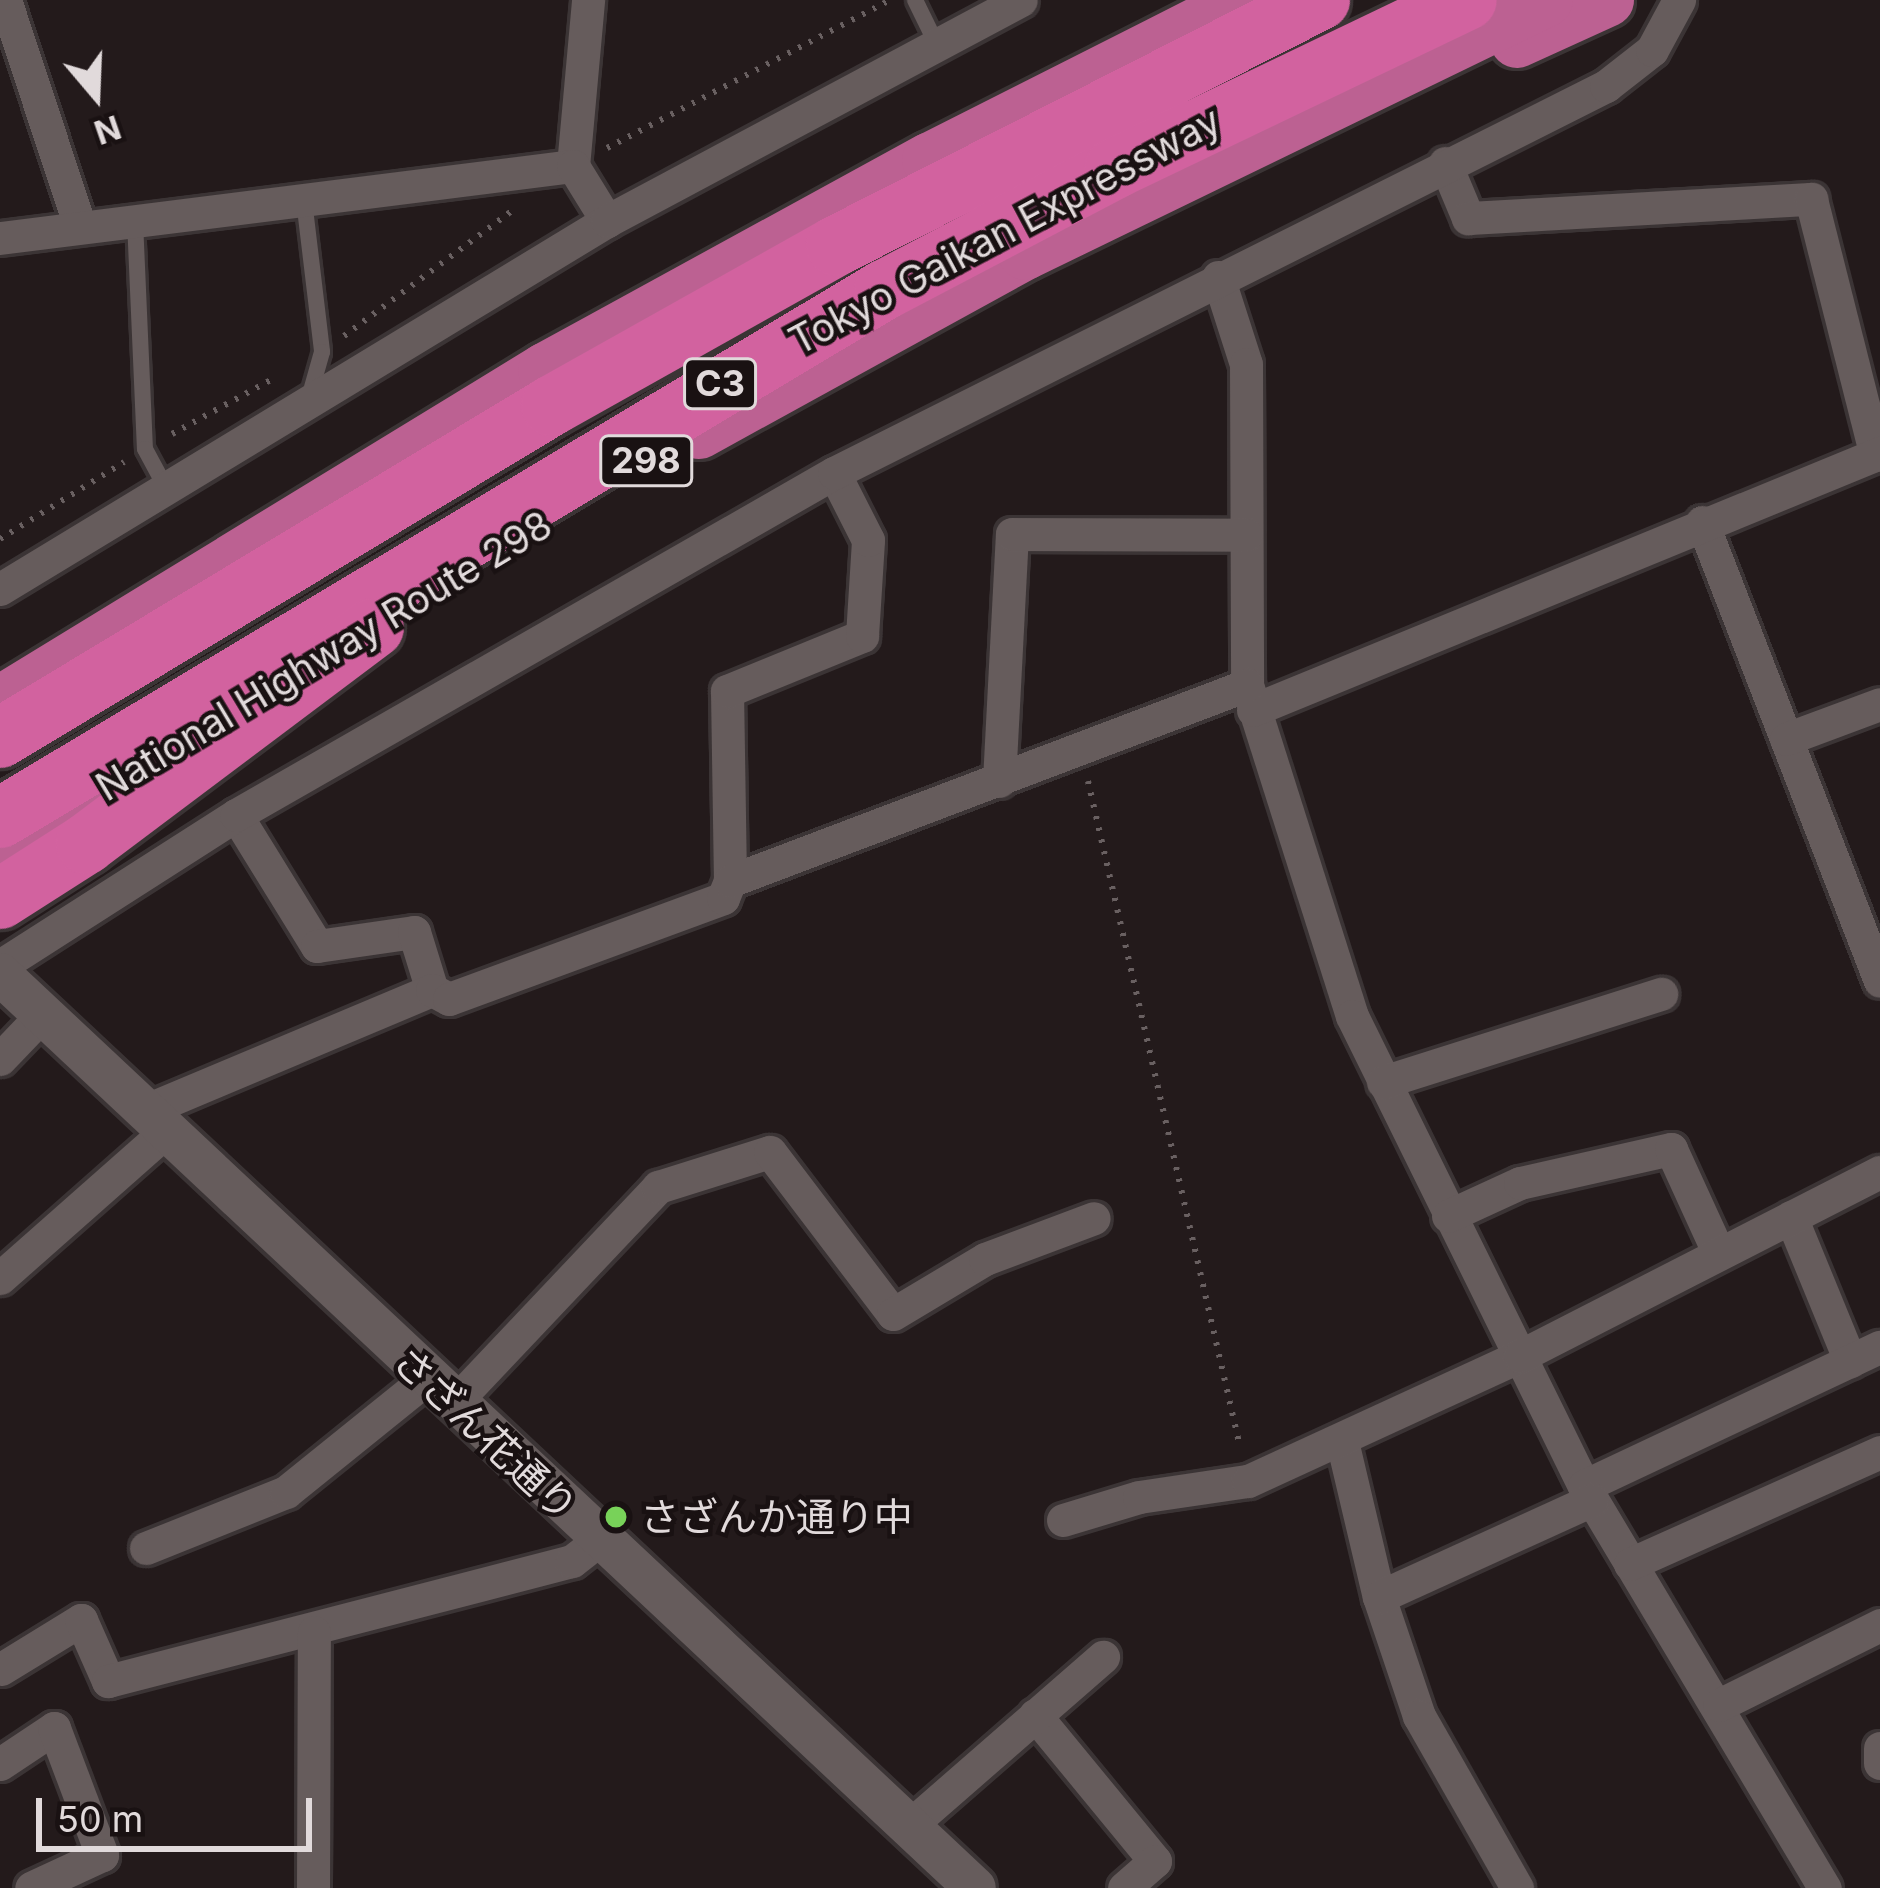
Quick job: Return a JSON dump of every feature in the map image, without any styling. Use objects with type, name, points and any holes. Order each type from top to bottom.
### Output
[{"type":"highway","points":[[0,703],[545,370],[759,230],[980,107],[1199,0]]},
{"type":"highway","points":[[545,370],[929,160],[1246,0]]},
{"type":"highway","name":"Tokyo Gaikan Expressway","points":[[0,738],[775,280],[1320,0]]},
{"type":"highway","name":"Tokyo Gaikan Expressway","points":[[0,818],[590,459],[884,290],[1114,169],[1467,0]]},
{"type":"highway","name":"National Highway Route 298","points":[[0,854],[605,484],[1025,253],[1546,0]]},
{"type":"highway","points":[[605,484],[1607,0]]},
{"type":"highway","points":[[0,899],[86,844],[404,605]]},
{"type":"street","points":[[5,0],[80,227]]},
{"type":"street","points":[[588,0],[573,166],[607,221]]},
{"type":"street","points":[[0,589],[607,221],[935,41],[1021,0]]},
{"type":"street","points":[[0,970],[236,814],[834,473],[1606,86],[1652,50],[1679,0]]},
{"type":"street","points":[[730,880],[1081,749],[1250,698],[1878,454],[1811,199],[1468,218],[1445,163]]},
{"type":"street","points":[[0,238],[573,166]]},
{"type":"street","points":[[1218,278],[1246,364],[1250,698],[1352,1016],[1588,1493],[1825,1888]]},
{"type":"street","points":[[236,814],[316,946],[414,932],[432,990],[449,999],[723,898],[730,880],[727,691],[862,636],[868,540],[834,473]]},
{"type":"street","points":[[1702,522],[1880,981]]},
{"type":"street","points":[[999,781],[1012,534],[1246,536]]},
{"type":"street","points":[[1786,739],[1880,704]]},
{"type":"street","name":"さざん花通り","points":[[0,970],[439,1392],[969,1887]]},
{"type":"street","points":[[0,1278],[154,1122],[432,990]]},
{"type":"street","points":[[1383,1082],[1661,994]]},
{"type":"street","points":[[0,1059],[43,1014]]},
{"type":"street","points":[[1448,1216],[1520,1183],[1671,1149],[1719,1254]]},
{"type":"street","points":[[146,1548],[286,1492],[439,1392],[658,1187],[770,1152],[893,1313],[985,1259],[1094,1218]]},
{"type":"street","points":[[1063,1520],[1139,1497],[1248,1481],[1342,1441],[1880,1172]]},
{"type":"street","points":[[1379,1597],[1865,1354],[1791,1217]]},
{"type":"street","points":[[1342,1441],[1379,1597],[1419,1716],[1517,1888]]},
{"type":"street","points":[[1630,1564],[1880,1452]]},
{"type":"street","points":[[1,1669],[81,1620],[108,1681],[314,1632],[572,1561],[599,1540]]},
{"type":"street","points":[[1719,1705],[1880,1625]]},
{"type":"street","points":[[313,1888],[314,1632]]},
{"type":"street","points":[[908,1827],[1102,1657]]},
{"type":"street","points":[[1035,1715],[1155,1861],[1124,1888]]},
{"type":"street","points":[[0,1764],[54,1728],[102,1855],[31,1888]]},
{"type":"street","points":[[1880,1748],[1880,1763]]},
{"type":"lane","points":[[915,0],[935,41]]},
{"type":"lane","points":[[304,200],[322,352],[307,405]]},
{"type":"lane","points":[[135,220],[145,449],[166,488]]},
{"type":"path","points":[[0,539],[145,449],[322,352],[573,166],[890,0]]},
{"type":"path","points":[[1081,749],[1248,1481]]},
{"type":"place","name":"さざんか通り中","points":[[616,1517]]}]
